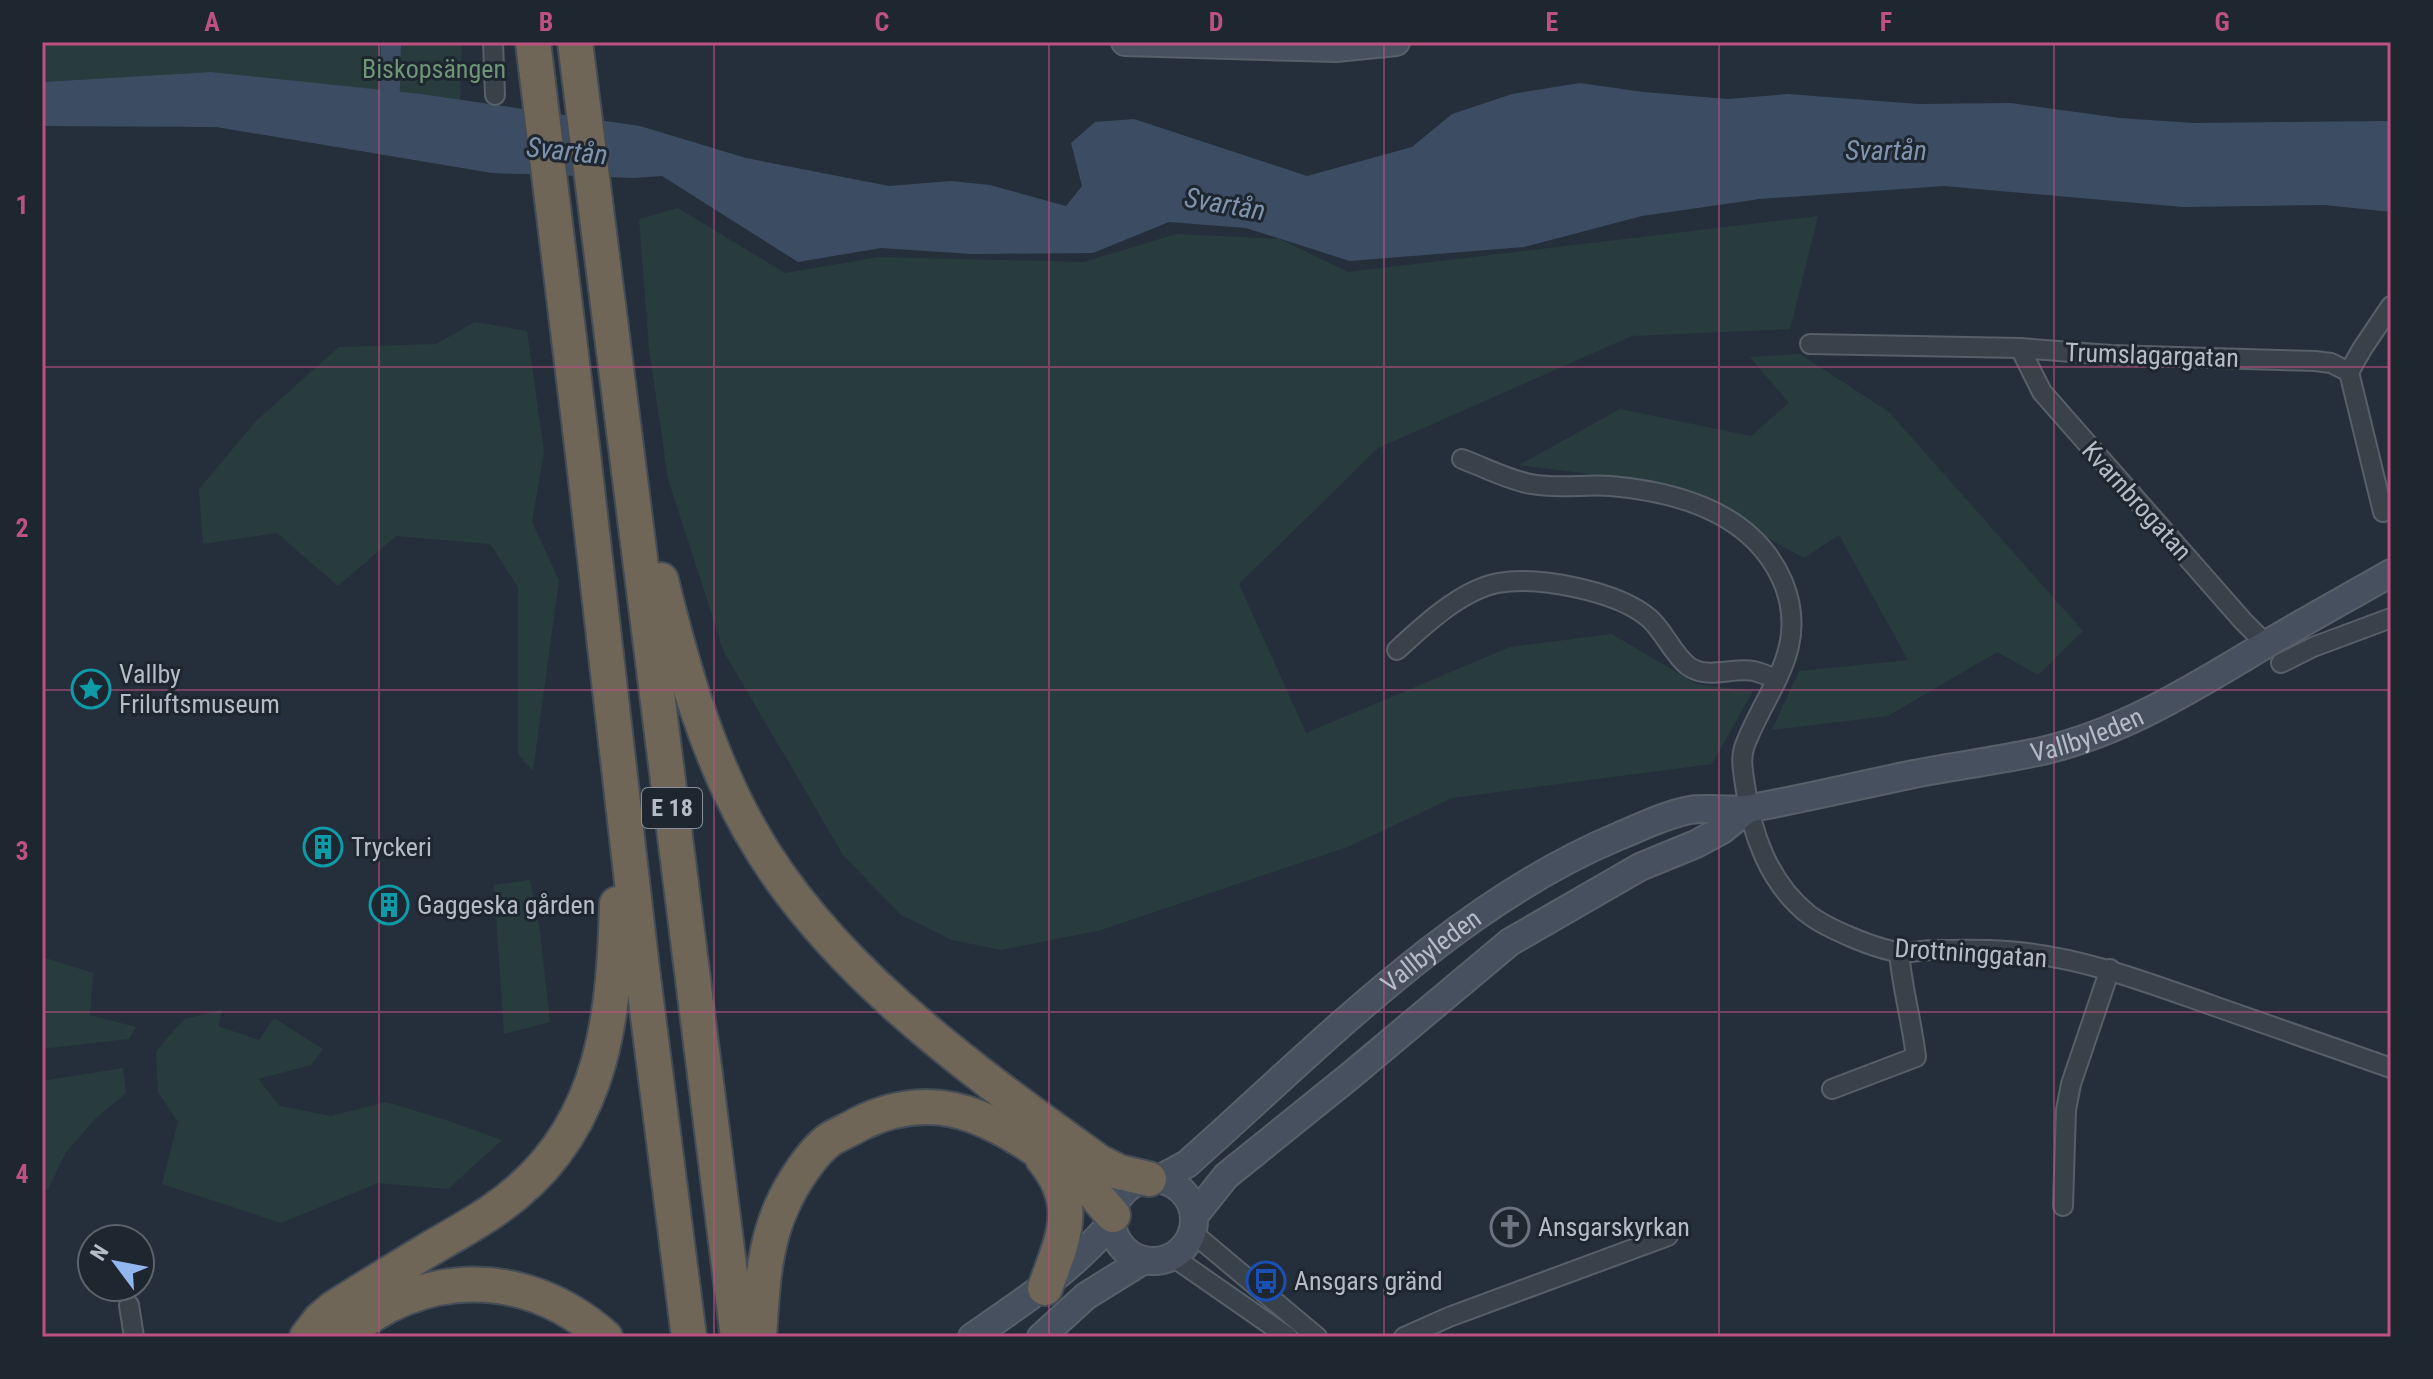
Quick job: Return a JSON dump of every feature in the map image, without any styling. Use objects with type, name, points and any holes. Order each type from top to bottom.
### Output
[{"type":"highway","name":"E 18","points":[[533,42],[642,969],[689,1337]]},
{"type":"highway","name":"E 18","points":[[575,42],[738,1337]]},
{"type":"highway","name":"E 18","points":[[626,451],[637,460],[657,564],[693,699],[716,764],[738,809],[783,882],[810,917],[858,967],[948,1049],[1099,1162],[1119,1172],[1154,1179]]},
{"type":"highway","name":"E 18","points":[[307,1337],[334,1308],[480,1219],[518,1192],[548,1163],[575,1122],[598,1069],[607,1029],[615,961],[617,900],[614,820],[625,809]]},
{"type":"highway","points":[[759,1337],[763,1278],[773,1231],[792,1187],[819,1149],[831,1139],[873,1117],[921,1106],[968,1111],[1002,1126],[1082,1181],[1112,1219]]},
{"type":"highway","points":[[1032,1146],[1057,1178],[1066,1199],[1067,1214],[1058,1253],[1045,1288]]},
{"type":"highway","points":[[342,1337],[386,1305],[441,1286],[476,1283],[540,1298],[576,1315],[605,1337]]},
{"type":"main road","points":[[1125,42],[1336,48],[1396,42]]},
{"type":"main road","name":"Vallbyleden","points":[[1154,1179],[1187,1164],[1371,999],[1427,953],[1554,868],[1616,837],[1687,811],[1748,809],[2044,750],[2085,738],[2157,709],[2201,685],[2274,654],[2391,573]]},
{"type":"main road","name":"Vallbyleden","points":[[1194,1224],[1226,1176],[1510,942],[1640,867],[1722,830],[1748,809]]},
{"type":"main road","points":[[972,1337],[1045,1288],[1096,1241],[1112,1219],[1118,1200],[1139,1182],[1154,1179],[1175,1186],[1184,1193],[1194,1224],[1185,1246],[1173,1257],[1153,1261],[1135,1257],[1122,1247],[1112,1219]]},
{"type":"main road","points":[[1041,1337],[1086,1296],[1144,1260]]},
{"type":"street","points":[[493,42],[495,95]]},
{"type":"street","points":[[2383,512],[2349,372],[2391,306]]},
{"type":"street","name":"Trumslagargatan","points":[[1810,344],[2020,348],[2111,355],[2315,361],[2331,363],[2349,372]]},
{"type":"street","name":"Kvarnbrogatan","points":[[2020,348],[2042,392],[2073,430],[2274,654]]},
{"type":"street","name":"Drottninggatan","points":[[1462,459],[1530,484],[1611,486],[1681,499],[1717,512],[1747,532],[1766,552],[1790,601],[1793,631],[1788,653],[1744,748],[1742,760],[1748,809],[1756,838],[1786,894],[1809,915],[1833,930],[1899,952],[2008,951],[2110,969],[2391,1068]]},
{"type":"street","points":[[1397,650],[1445,609],[1468,595],[1496,583],[1526,582],[1573,586],[1629,606],[1650,619],[1689,667],[1707,673],[1752,671],[1777,679]]},
{"type":"street","points":[[2274,654],[2313,647],[2391,618]]},
{"type":"street","points":[[1832,1089],[1916,1057],[1899,952]]},
{"type":"street","points":[[2063,1206],[2066,1110],[2071,1084],[2110,969]]},
{"type":"street","points":[[1194,1224],[1317,1337]]},
{"type":"street","points":[[1404,1337],[1449,1317],[1668,1236]]},
{"type":"street","points":[[1173,1257],[1288,1337]]},
{"type":"street","points":[[129,1305],[134,1337]]},
{"type":"green space","name":"Biskopsängen","points":[[42,42],[462,42],[460,100],[211,72],[42,82]]},
{"type":"green space","points":[[678,208],[785,273],[879,257],[1084,262],[1176,234],[1280,239],[1348,272],[1818,216],[1790,329],[1632,336],[1378,448],[1239,584],[1306,733],[1510,647],[1612,634],[1696,684],[1753,691],[1712,764],[1452,798],[1350,846],[1101,930],[1001,950],[952,940],[901,915],[843,855],[724,652],[668,479],[649,348],[639,219]]},
{"type":"green space","points":[[475,322],[527,331],[544,452],[532,522],[559,580],[533,771],[518,754],[518,587],[490,544],[396,536],[338,586],[277,533],[203,544],[199,489],[256,421],[339,347],[436,344]]},
{"type":"green space","points":[[1800,354],[1889,412],[2083,631],[2038,675],[1997,652],[1888,716],[1772,730],[1799,671],[1908,660],[1839,535],[1804,558],[1670,484],[1519,465],[1620,409],[1751,436],[1789,403],[1750,357]]},
{"type":"green space","points":[[530,880],[540,932],[550,1022],[504,1034],[494,885]]},
{"type":"green space","points":[[42,957],[93,973],[90,1015],[136,1027],[129,1039],[42,1049]]},
{"type":"green space","points":[[222,1010],[218,1026],[259,1040],[274,1018],[323,1049],[311,1065],[258,1079],[280,1106],[331,1116],[386,1102],[502,1140],[448,1189],[378,1183],[281,1223],[162,1184],[178,1122],[158,1092],[156,1051],[184,1019]]},
{"type":"green space","points":[[123,1068],[126,1093],[95,1119],[66,1152],[48,1189],[42,1189],[42,1081]]},
{"type":"water","name":"Svartån","points":[[211,72],[421,94],[640,126],[746,158],[889,186],[951,181],[990,185],[1066,206],[1082,186],[1071,143],[1095,122],[1134,119],[1307,176],[1412,147],[1452,114],[1512,94],[1580,83],[1728,99],[1788,94],[1918,104],[2011,103],[2120,118],[2193,123],[2391,121],[2391,212],[2325,205],[2183,207],[1944,186],[1760,199],[1642,216],[1524,247],[1350,261],[1246,228],[1169,222],[1093,253],[972,254],[881,248],[798,262],[662,176],[634,178],[492,173],[216,127],[42,126],[42,82]]},
{"type":"waterway","points":[[389,118],[391,42]]},
{"type":"place","name":"Vallby Friluftsmuseum","points":[[91,689]]},
{"type":"place","name":"Tryckeri","points":[[323,847]]},
{"type":"place","name":"Gaggeska gården","points":[[389,905]]},
{"type":"place","name":"Ansgarskyrkan","points":[[1510,1227]]},
{"type":"place","name":"Ansgars gränd","points":[[1266,1281]]}]
